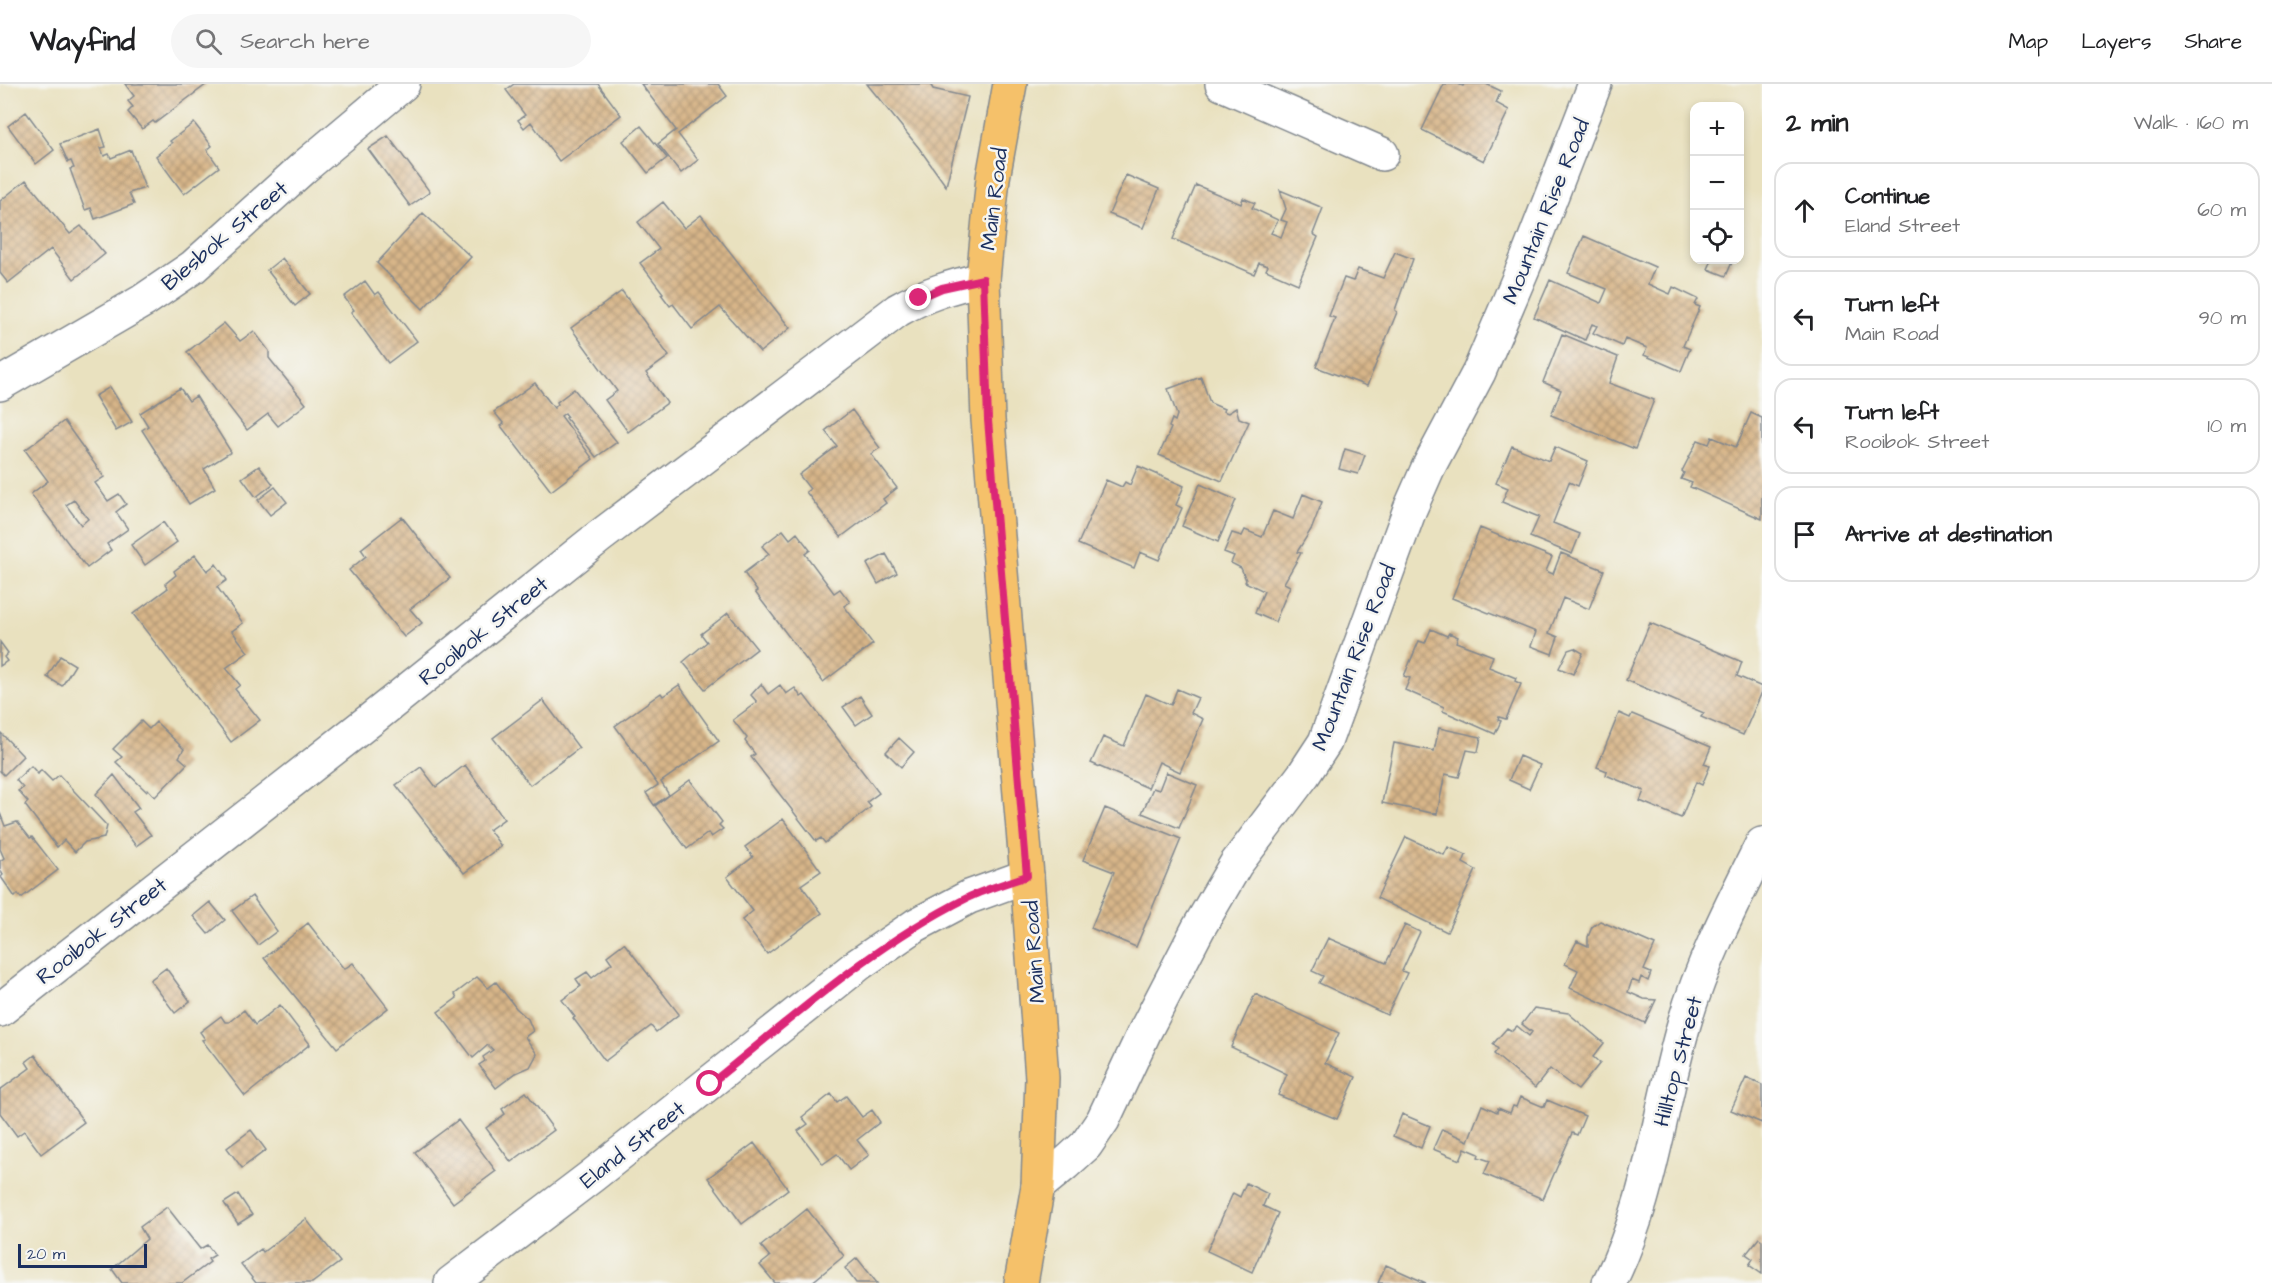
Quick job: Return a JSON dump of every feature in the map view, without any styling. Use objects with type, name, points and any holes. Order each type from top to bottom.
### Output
[{"type":"main road","name":"Main Road","points":[[1010,84],[993,178],[983,279],[988,420],[1042,1077],[1038,1186],[1022,1283]]},
{"type":"street","name":"Blesbok Street","points":[[0,384],[144,301],[193,267],[303,168],[403,84]]},
{"type":"street","points":[[1222,84],[1382,154]]},
{"type":"street","name":"Mountain Rise Road","points":[[1038,1186],[1086,1144],[1103,1120],[1144,1033],[1198,929],[1236,864],[1305,774],[1325,742],[1410,509],[1433,459],[1479,372],[1527,260],[1595,84]]},
{"type":"street","name":"Rooibok Street","points":[[0,1010],[369,721],[599,537],[898,310],[942,288],[983,279]]},
{"type":"street","name":"Hilltop Street","points":[[1609,1283],[1631,1234],[1685,1022],[1730,908],[1762,844]]},
{"type":"street","name":"Eland Street","points":[[451,1283],[592,1176],[859,964],[916,925],[969,897],[1027,876]]},
{"type":"building","points":[[125,84],[207,84],[155,123],[153,121],[142,129],[128,112],[133,107],[128,101],[134,96]]},
{"type":"building","points":[[514,84],[598,84],[621,115],[559,161],[531,122],[524,128],[518,120],[525,115],[506,90]]},
{"type":"building","points":[[641,84],[718,84],[727,96],[678,134],[698,160],[681,173],[658,144],[676,130]]},
{"type":"building","points":[[867,84],[930,84],[933,89],[968,97],[946,186],[919,148]]},
{"type":"building","points":[[1444,84],[1463,86],[1464,84],[1486,84],[1501,91],[1496,103],[1509,110],[1484,161],[1422,130]]},
{"type":"building","points":[[26,112],[54,150],[36,164],[8,126]]},
{"type":"building","points":[[194,123],[212,146],[207,150],[219,167],[184,194],[156,156],[172,143],[170,141]]},
{"type":"building","points":[[641,126],[667,158],[648,173],[623,141]]},
{"type":"building","points":[[100,129],[106,147],[101,148],[104,156],[109,154],[111,158],[131,150],[145,188],[129,193],[134,204],[95,219],[91,208],[85,210],[70,169],[74,168],[71,161],[68,162],[60,144]]},
{"type":"building","points":[[388,136],[430,192],[410,206],[368,149]]},
{"type":"building","points":[[1126,175],[1159,189],[1143,228],[1109,214]]},
{"type":"building","points":[[26,180],[70,234],[81,226],[105,254],[74,279],[51,249],[8,283],[0,273],[0,201]]},
{"type":"building","points":[[1196,185],[1241,204],[1243,198],[1255,203],[1252,208],[1278,220],[1271,233],[1281,237],[1287,222],[1281,220],[1286,209],[1280,190],[1323,208],[1313,234],[1318,237],[1298,284],[1266,270],[1268,266],[1259,263],[1254,274],[1173,239]]},
{"type":"building","points":[[663,202],[684,228],[701,215],[790,328],[760,352],[720,307],[692,329],[673,304],[670,306],[640,263],[659,249],[638,222]]},
{"type":"building","points":[[423,213],[471,257],[423,309],[377,263]]},
{"type":"building","points":[[1584,236],[1655,267],[1648,284],[1670,294],[1673,287],[1698,299],[1695,305],[1700,307],[1683,346],[1690,349],[1681,371],[1644,355],[1647,348],[1625,339],[1622,346],[1593,333],[1597,326],[1592,324],[1585,340],[1534,317],[1550,280],[1601,303],[1607,289],[1568,273]]},
{"type":"building","points":[[1395,252],[1413,259],[1395,310],[1397,312],[1367,386],[1316,367],[1335,318],[1329,316],[1344,278],[1353,281],[1358,269],[1383,278]]},
{"type":"building","points":[[282,258],[310,294],[295,306],[267,270]]},
{"type":"building","points":[[1710,264],[1731,264],[1726,276],[1708,269]]},
{"type":"building","points":[[365,281],[375,295],[379,292],[417,341],[388,363],[351,312],[354,310],[344,297]]},
{"type":"building","points":[[622,291],[669,356],[646,373],[667,403],[628,432],[605,400],[617,391],[571,328]]},
{"type":"building","points":[[224,323],[240,341],[254,331],[269,351],[269,358],[306,404],[278,426],[268,414],[247,430],[187,352]]},
{"type":"building","points":[[1562,334],[1618,357],[1609,383],[1654,400],[1635,449],[1551,415],[1561,390],[1543,382]]},
{"type":"building","points":[[1201,377],[1210,403],[1228,413],[1236,408],[1239,418],[1249,422],[1222,481],[1159,455],[1171,428],[1169,427],[1172,419],[1175,421],[1177,415],[1168,389]]},
{"type":"building","points":[[535,383],[554,408],[557,402],[574,389],[617,442],[596,457],[566,418],[568,417],[565,413],[561,416],[593,459],[551,491],[501,426],[504,424],[494,412]]},
{"type":"building","points":[[110,387],[132,422],[116,431],[95,396]]},
{"type":"building","points":[[180,388],[189,401],[196,396],[231,452],[204,469],[215,488],[189,504],[142,430],[148,426],[140,413]]},
{"type":"building","points":[[852,410],[880,448],[871,454],[897,488],[883,499],[886,503],[841,537],[806,492],[810,489],[799,475],[837,446],[825,431]]},
{"type":"building","points":[[1751,413],[1762,418],[1762,519],[1690,487],[1692,483],[1681,479],[1684,473],[1682,471],[1698,440],[1709,444],[1712,437],[1736,447]]},
{"type":"building","points":[[64,421],[104,477],[95,483],[108,501],[119,494],[126,504],[116,512],[128,529],[107,544],[111,550],[87,568],[31,494],[48,481],[25,450]],"holes":[[[74,500],[88,519],[81,525],[66,505]]]},
{"type":"building","points":[[1512,446],[1549,461],[1555,447],[1588,461],[1578,486],[1569,482],[1553,523],[1580,534],[1572,554],[1530,537],[1539,517],[1502,502],[1508,488],[1496,483]]},
{"type":"building","points":[[1345,449],[1365,455],[1358,474],[1339,469]]},
{"type":"building","points":[[259,466],[273,484],[256,497],[242,478]]},
{"type":"building","points":[[1138,466],[1184,486],[1176,505],[1182,508],[1159,560],[1140,552],[1134,568],[1078,544],[1106,480],[1122,487],[1125,482],[1130,485]]},
{"type":"building","points":[[1200,484],[1236,500],[1218,542],[1182,526]]},
{"type":"building","points":[[275,487],[287,502],[270,515],[258,500]]},
{"type":"building","points":[[1303,494],[1322,502],[1312,528],[1297,552],[1301,553],[1284,583],[1290,586],[1275,622],[1255,613],[1264,591],[1245,582],[1241,568],[1231,563],[1234,556],[1224,552],[1232,533],[1242,536],[1245,530],[1262,537],[1273,511],[1293,519]]},
{"type":"building","points":[[402,517],[450,578],[410,609],[422,623],[404,637],[349,570],[366,556],[361,549]]},
{"type":"building","points":[[163,522],[177,542],[145,565],[131,545]]},
{"type":"building","points":[[1480,528],[1552,557],[1546,571],[1553,574],[1561,553],[1604,570],[1589,609],[1563,598],[1549,633],[1558,637],[1552,654],[1531,646],[1536,632],[1452,598]]},
{"type":"building","points":[[783,530],[790,539],[797,533],[810,550],[805,554],[834,593],[840,589],[850,602],[844,606],[873,644],[823,682],[755,592],[757,591],[744,573],[769,554],[762,546]]},
{"type":"building","points":[[886,554],[897,573],[878,584],[867,564]]},
{"type":"building","points":[[195,555],[207,571],[216,564],[227,580],[217,587],[243,623],[232,631],[248,652],[226,668],[240,685],[235,689],[260,720],[231,742],[133,614],[168,588],[165,584],[176,575],[174,571]]},
{"type":"building","points":[[728,613],[757,649],[705,689],[683,662],[707,642],[701,634]]},
{"type":"building","points":[[1650,623],[1742,662],[1737,676],[1762,687],[1762,692],[1743,735],[1701,717],[1704,713],[1626,680]]},
{"type":"building","points":[[1431,629],[1447,636],[1449,633],[1458,637],[1456,642],[1493,656],[1489,667],[1516,678],[1515,681],[1521,684],[1506,719],[1499,717],[1498,720],[1501,721],[1495,734],[1443,711],[1444,707],[1405,690],[1410,678],[1404,676],[1419,641],[1425,643]]},
{"type":"building","points":[[0,642],[8,653],[4,657],[7,661],[0,666]]},
{"type":"building","points":[[1574,648],[1583,653],[1573,674],[1559,668],[1568,650]]},
{"type":"building","points":[[60,656],[75,665],[62,686],[47,677]]},
{"type":"building","points":[[761,684],[768,694],[780,685],[786,694],[795,688],[801,697],[804,695],[879,793],[867,802],[871,807],[825,843],[821,838],[816,841],[751,757],[755,754],[745,741],[747,738],[733,720],[757,702],[751,695]]},
{"type":"building","points":[[679,685],[719,741],[661,782],[669,795],[654,805],[646,793],[658,785],[615,726],[661,693],[663,696]]},
{"type":"building","points":[[1177,689],[1198,698],[1191,713],[1203,719],[1180,772],[1159,762],[1148,788],[1091,763],[1103,737],[1124,746],[1146,694],[1171,705]]},
{"type":"building","points":[[860,696],[872,714],[856,725],[843,707]]},
{"type":"building","points":[[543,700],[579,748],[530,785],[493,738]]},
{"type":"building","points":[[1619,713],[1630,718],[1632,714],[1711,747],[1704,764],[1710,766],[1702,785],[1696,782],[1681,818],[1640,801],[1644,791],[1606,775],[1607,771],[1597,767]]},
{"type":"building","points":[[141,721],[149,729],[156,722],[184,749],[179,757],[187,764],[155,797],[116,762],[122,757],[113,749]]},
{"type":"building","points":[[1439,728],[1481,737],[1478,752],[1467,750],[1459,777],[1445,774],[1437,814],[1382,803],[1394,743],[1434,751]]},
{"type":"building","points":[[1,733],[23,756],[4,775],[0,771]]},
{"type":"building","points":[[899,738],[914,752],[901,767],[886,752]]},
{"type":"building","points":[[1519,756],[1540,765],[1529,789],[1509,780]]},
{"type":"building","points":[[465,765],[504,819],[489,830],[501,846],[464,873],[396,785],[421,767],[436,787]]},
{"type":"building","points":[[31,766],[38,774],[41,770],[52,781],[59,775],[107,826],[104,838],[85,842],[75,852],[64,840],[57,847],[25,805],[28,802],[18,791],[23,788],[16,780]]},
{"type":"building","points":[[1166,772],[1197,785],[1179,828],[1142,813],[1153,788],[1159,790]]},
{"type":"building","points":[[114,775],[139,808],[133,812],[151,835],[136,846],[96,794]]},
{"type":"building","points":[[690,780],[722,822],[719,825],[723,829],[711,837],[708,833],[687,849],[655,806]]},
{"type":"building","points":[[1105,808],[1181,839],[1136,947],[1091,928],[1114,872],[1083,860]]},
{"type":"building","points":[[0,813],[5,826],[17,822],[58,870],[21,898],[18,894],[15,897],[1,877],[3,875],[0,870],[0,861],[4,858],[0,849]]},
{"type":"building","points":[[783,819],[821,871],[801,885],[822,913],[767,954],[742,920],[753,911],[727,877],[753,857],[745,847]]},
{"type":"building","points":[[1406,837],[1444,855],[1448,847],[1466,855],[1463,863],[1476,870],[1447,932],[1377,898]]},
{"type":"building","points":[[252,896],[277,931],[258,945],[232,911]]},
{"type":"building","points":[[210,902],[225,920],[208,934],[193,916]]},
{"type":"building","points":[[1600,921],[1655,945],[1644,970],[1651,973],[1648,981],[1641,977],[1639,983],[1632,980],[1628,992],[1644,999],[1656,1000],[1645,1023],[1570,988],[1578,970],[1565,964],[1577,941],[1588,946],[1588,937],[1592,927]]},
{"type":"building","points":[[308,923],[344,969],[353,963],[388,1008],[337,1048],[264,958]]},
{"type":"building","points":[[1405,925],[1420,932],[1402,971],[1407,973],[1387,1015],[1319,983],[1323,976],[1312,971],[1328,938],[1386,963]]},
{"type":"building","points":[[624,943],[679,1014],[656,1032],[651,1026],[605,1061],[562,1000],[581,986],[576,979],[587,972],[592,978],[612,963],[607,956]]},
{"type":"building","points":[[166,968],[190,1001],[175,1013],[150,980]]},
{"type":"building","points":[[477,977],[488,988],[496,982],[516,1008],[528,1019],[533,1031],[525,1037],[537,1054],[530,1067],[516,1073],[496,1088],[479,1065],[485,1061],[483,1057],[493,1050],[488,1045],[473,1058],[438,1012],[457,998],[455,994]]},
{"type":"building","points":[[1255,994],[1339,1033],[1325,1063],[1356,1077],[1337,1119],[1278,1095],[1287,1074],[1231,1047]]},
{"type":"building","points":[[280,1005],[310,1044],[245,1096],[202,1040],[205,1039],[200,1032],[221,1016],[225,1022],[229,1022],[244,1010],[255,1025]]},
{"type":"building","points":[[1534,1008],[1568,1013],[1604,1043],[1593,1057],[1600,1063],[1578,1090],[1550,1069],[1535,1088],[1494,1054],[1498,1049],[1493,1044],[1507,1028],[1512,1031],[1517,1026],[1529,1036],[1532,1032],[1522,1024]]},
{"type":"building","points":[[35,1055],[84,1122],[41,1154],[24,1131],[17,1136],[0,1113],[0,1090],[30,1068],[26,1062]]},
{"type":"building","points":[[1746,1078],[1762,1085],[1762,1123],[1731,1110]]},
{"type":"building","points":[[526,1092],[554,1130],[511,1162],[486,1128],[505,1114],[502,1109]]},
{"type":"building","points":[[831,1094],[837,1102],[846,1096],[862,1117],[872,1110],[880,1122],[857,1140],[869,1155],[849,1170],[837,1154],[823,1164],[798,1131],[808,1124],[802,1117]]},
{"type":"building","points":[[1520,1097],[1544,1107],[1547,1100],[1585,1116],[1577,1135],[1572,1133],[1543,1199],[1484,1174],[1490,1161],[1478,1157],[1479,1154],[1465,1148],[1460,1160],[1433,1149],[1442,1129],[1468,1141],[1482,1105],[1497,1112],[1498,1108],[1510,1113],[1513,1106],[1516,1107]]},
{"type":"building","points":[[1402,1114],[1430,1126],[1421,1148],[1393,1136]]},
{"type":"building","points":[[458,1120],[496,1171],[453,1203],[415,1152]]},
{"type":"building","points":[[251,1130],[266,1150],[242,1168],[227,1148]]},
{"type":"building","points":[[754,1143],[788,1189],[742,1224],[708,1178]]},
{"type":"building","points":[[1246,1183],[1268,1194],[1263,1206],[1278,1213],[1252,1272],[1207,1251],[1233,1193],[1240,1197]]},
{"type":"building","points":[[238,1194],[252,1215],[238,1224],[224,1203]]},
{"type":"building","points":[[167,1207],[200,1249],[207,1245],[215,1255],[208,1259],[210,1262],[182,1283],[122,1283],[112,1269],[147,1239],[140,1227]]},
{"type":"building","points":[[807,1209],[844,1256],[811,1283],[775,1283],[760,1265],[770,1257],[761,1246]]},
{"type":"building","points":[[306,1219],[340,1262],[312,1283],[256,1283],[241,1264],[261,1249],[263,1252]]},
{"type":"building","points":[[1759,1238],[1762,1240],[1762,1274],[1749,1265],[1753,1259],[1746,1254]]},
{"type":"building","points":[[857,1258],[877,1283],[856,1283],[845,1268]]},
{"type":"building","points":[[1386,1265],[1426,1283],[1378,1283]]},
{"type":"route","points":[[710,1084],[859,964],[916,925],[969,897],[1027,876],[988,420],[983,279],[942,288],[919,298]]}]
